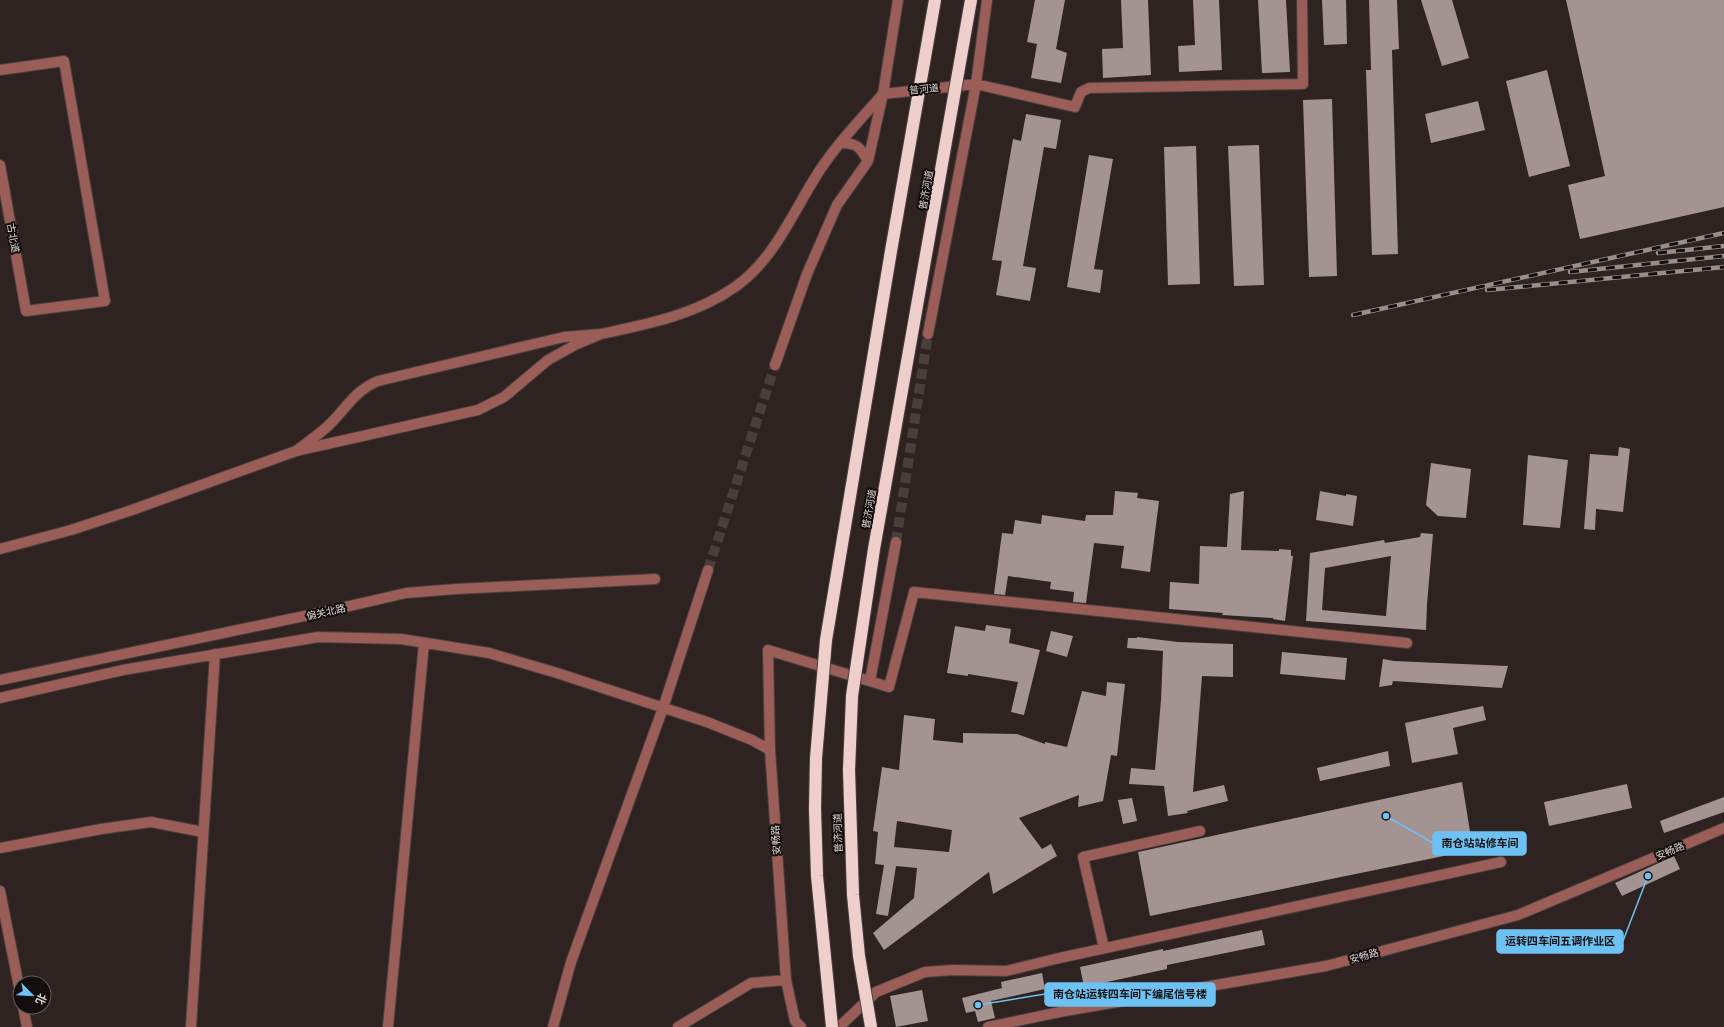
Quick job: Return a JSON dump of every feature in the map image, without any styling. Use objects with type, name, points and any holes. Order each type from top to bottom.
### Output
[{"type":"highway","name":"普济河道","points":[[832,1027],[818,884],[815,810],[816,758],[826,640],[891,251],[935,0]]},
{"type":"highway","name":"普济河道","points":[[871,1027],[859,956],[853,895],[849,784],[852,696],[874,549],[971,0]]},
{"type":"street","points":[[776,366],[807,274],[837,205],[868,161],[883,94],[898,0]]},
{"type":"street","points":[[928,334],[976,84],[987,0]]},
{"type":"street","name":"普河道","points":[[883,94],[976,84],[1075,107],[1081,92],[1089,88],[1303,84],[1302,0]]},
{"type":"street","name":"古北道","points":[[0,70],[64,61],[105,301],[26,311],[0,165]]},
{"type":"street","points":[[296,451],[328,425],[365,386],[378,381],[564,337],[601,334],[671,318],[696,309],[736,286],[753,271],[772,250],[819,172],[841,143],[883,94]]},
{"type":"street","points":[[841,143],[852,143],[857,146],[868,161]]},
{"type":"street","points":[[0,549],[71,530],[296,451],[478,410],[504,397],[548,360],[570,347],[601,334]]},
{"type":"street","points":[[896,542],[870,681],[889,687],[914,592],[1407,644]]},
{"type":"street","points":[[554,1027],[571,962],[663,708],[708,570]]},
{"type":"street","name":"偏关北路","points":[[0,680],[328,612],[406,593],[656,579]]},
{"type":"street","points":[[0,698],[123,670],[215,654],[318,637],[359,637],[402,640],[489,653],[557,673],[707,722],[752,740],[770,750]]},
{"type":"street","points":[[388,1027],[424,643]]},
{"type":"street","name":"安畅路","points":[[801,1027],[795,1021],[786,980],[770,750],[768,650],[870,681]]},
{"type":"street","points":[[191,1027],[215,654]]},
{"type":"street","points":[[0,848],[101,829],[151,822],[203,832]]},
{"type":"street","name":"安畅路","points":[[988,1027],[1065,1011],[1326,966],[1518,915],[1724,828]]},
{"type":"street","points":[[1104,948],[1083,857],[1200,831]]},
{"type":"street","points":[[840,1027],[876,992],[925,972],[953,970],[1006,971],[1104,948],[1501,862]]},
{"type":"street","points":[[0,891],[3,917],[16,975]]},
{"type":"street","points":[[678,1027],[751,983],[786,980]]},
{"type":"street","points":[[25,1015],[27,1027]]},
{"type":"building","points":[[1035,0],[1065,0],[1056,49],[1067,53],[1061,83],[1031,78],[1037,44],[1027,42]]},
{"type":"building","points":[[1121,0],[1148,0],[1151,75],[1103,78],[1102,49],[1123,48]]},
{"type":"building","points":[[1193,0],[1219,0],[1222,70],[1179,72],[1178,46],[1195,45]]},
{"type":"building","points":[[1258,0],[1286,0],[1290,72],[1262,73]]},
{"type":"building","points":[[1322,0],[1346,0],[1347,44],[1324,45]]},
{"type":"building","points":[[1369,0],[1397,0],[1399,49],[1392,50],[1398,254],[1372,255],[1366,70],[1371,70]]},
{"type":"building","points":[[1421,0],[1452,0],[1469,58],[1442,66]]},
{"type":"building","points":[[1566,0],[1724,0],[1724,207],[1580,239],[1568,185],[1605,176]]},
{"type":"building","points":[[1547,70],[1570,166],[1529,177],[1506,81]]},
{"type":"building","points":[[1332,99],[1337,276],[1309,277],[1303,100]]},
{"type":"building","points":[[1478,101],[1485,130],[1431,143],[1425,114]]},
{"type":"building","points":[[1026,114],[1061,120],[1056,149],[1044,147],[1023,266],[1036,268],[1030,301],[996,295],[1002,261],[992,260],[1013,139],[1021,141]]},
{"type":"building","points":[[1259,145],[1264,285],[1234,286],[1228,146]]},
{"type":"building","points":[[1196,146],[1200,284],[1168,285],[1164,147]]},
{"type":"building","points":[[1089,155],[1113,159],[1094,269],[1103,270],[1100,293],[1067,287]]},
{"type":"building","points":[[1619,447],[1630,449],[1623,512],[1596,509],[1595,530],[1584,529],[1590,454],[1618,456]]},
{"type":"building","points":[[1528,455],[1568,460],[1560,528],[1523,525]]},
{"type":"building","points":[[1431,463],[1471,469],[1466,518],[1438,516],[1426,505]]},
{"type":"building","points":[[1115,491],[1138,493],[1137,498],[1159,501],[1150,572],[1121,568],[1124,546],[1094,543],[1086,603],[1073,602],[1074,592],[1050,589],[1051,582],[1008,576],[1005,595],[994,594],[1002,533],[1013,534],[1015,520],[1041,524],[1042,515],[1085,521],[1086,515],[1113,515]]},
{"type":"building","points":[[1244,491],[1241,550],[1291,550],[1291,556],[1293,556],[1285,621],[1273,618],[1222,615],[1223,613],[1169,609],[1170,582],[1199,584],[1200,546],[1227,547],[1230,494]]},
{"type":"building","points":[[1320,491],[1346,496],[1346,494],[1357,496],[1353,526],[1316,520]]},
{"type":"building","points":[[1421,533],[1433,534],[1426,630],[1306,621],[1310,553],[1384,540],[1385,543],[1420,537]],"holes":[[[1391,556],[1386,616],[1322,610],[1325,568]]]},
{"type":"building","points":[[986,625],[1011,629],[1009,643],[1040,650],[1024,715],[1011,712],[1018,682],[968,674],[968,676],[947,673],[955,626],[985,631]]},
{"type":"building","points":[[1051,631],[1073,636],[1067,657],[1046,651]]},
{"type":"building","points":[[1137,637],[1178,642],[1233,644],[1233,677],[1202,676],[1193,792],[1224,785],[1228,801],[1187,811],[1188,813],[1168,816],[1164,786],[1129,784],[1131,768],[1155,770],[1161,700],[1163,651],[1127,648],[1128,638]]},
{"type":"building","points":[[1282,652],[1347,658],[1345,680],[1280,674]]},
{"type":"building","points":[[1383,659],[1394,661],[1508,666],[1502,688],[1393,681],[1392,685],[1379,687]]},
{"type":"building","points":[[1107,682],[1125,684],[1117,756],[1111,755],[1103,801],[1078,807],[1079,795],[1019,818],[1042,849],[1051,844],[1057,856],[993,894],[989,872],[884,950],[873,933],[914,898],[917,868],[896,866],[888,916],[876,914],[884,865],[875,864],[878,832],[873,831],[882,767],[899,770],[904,715],[935,719],[933,740],[963,743],[963,733],[1017,734],[1045,744],[1045,742],[1067,747],[1082,691],[1106,696]],"holes":[[[897,821],[952,830],[949,852],[894,847]]]},
{"type":"building","points":[[1483,706],[1486,720],[1453,728],[1458,754],[1412,763],[1405,723]]},
{"type":"building","points":[[1388,751],[1390,766],[1320,781],[1317,768]]},
{"type":"building","points":[[1462,782],[1473,850],[1150,916],[1138,852]]},
{"type":"building","points":[[1627,784],[1632,808],[1549,826],[1544,802]]},
{"type":"building","points":[[1724,797],[1724,812],[1664,833],[1660,821]]},
{"type":"building","points":[[1132,798],[1137,821],[1123,824],[1118,800]]},
{"type":"building","points":[[1674,856],[1680,869],[1622,896],[1615,883]]},
{"type":"building","points":[[1262,930],[1265,945],[1167,965],[1167,969],[1084,987],[1080,967]]},
{"type":"building","points":[[1042,973],[1045,989],[991,1001],[995,1018],[978,1022],[975,1011],[966,1013],[962,998],[1002,988],[1001,982]]},
{"type":"building","points":[[922,990],[928,1021],[896,1027],[890,996]]},
{"type":"tunnel","points":[[896,542],[928,334]]},
{"type":"tunnel","points":[[708,570],[775,365]]},
{"type":"railway","points":[[1353,315],[1724,233]]},
{"type":"railway","points":[[1658,253],[1724,246]]},
{"type":"railway","points":[[1570,272],[1724,256]]},
{"type":"railway","points":[[1487,290],[1724,267]]},
{"type":"place","name":"南仓站站修车间","points":[[1386,816]]},
{"type":"place","name":"运转四车间五调作业区","points":[[1648,876]]},
{"type":"place","name":"南仓站运转四车间下编尾信号楼","points":[[978,1005]]}]
